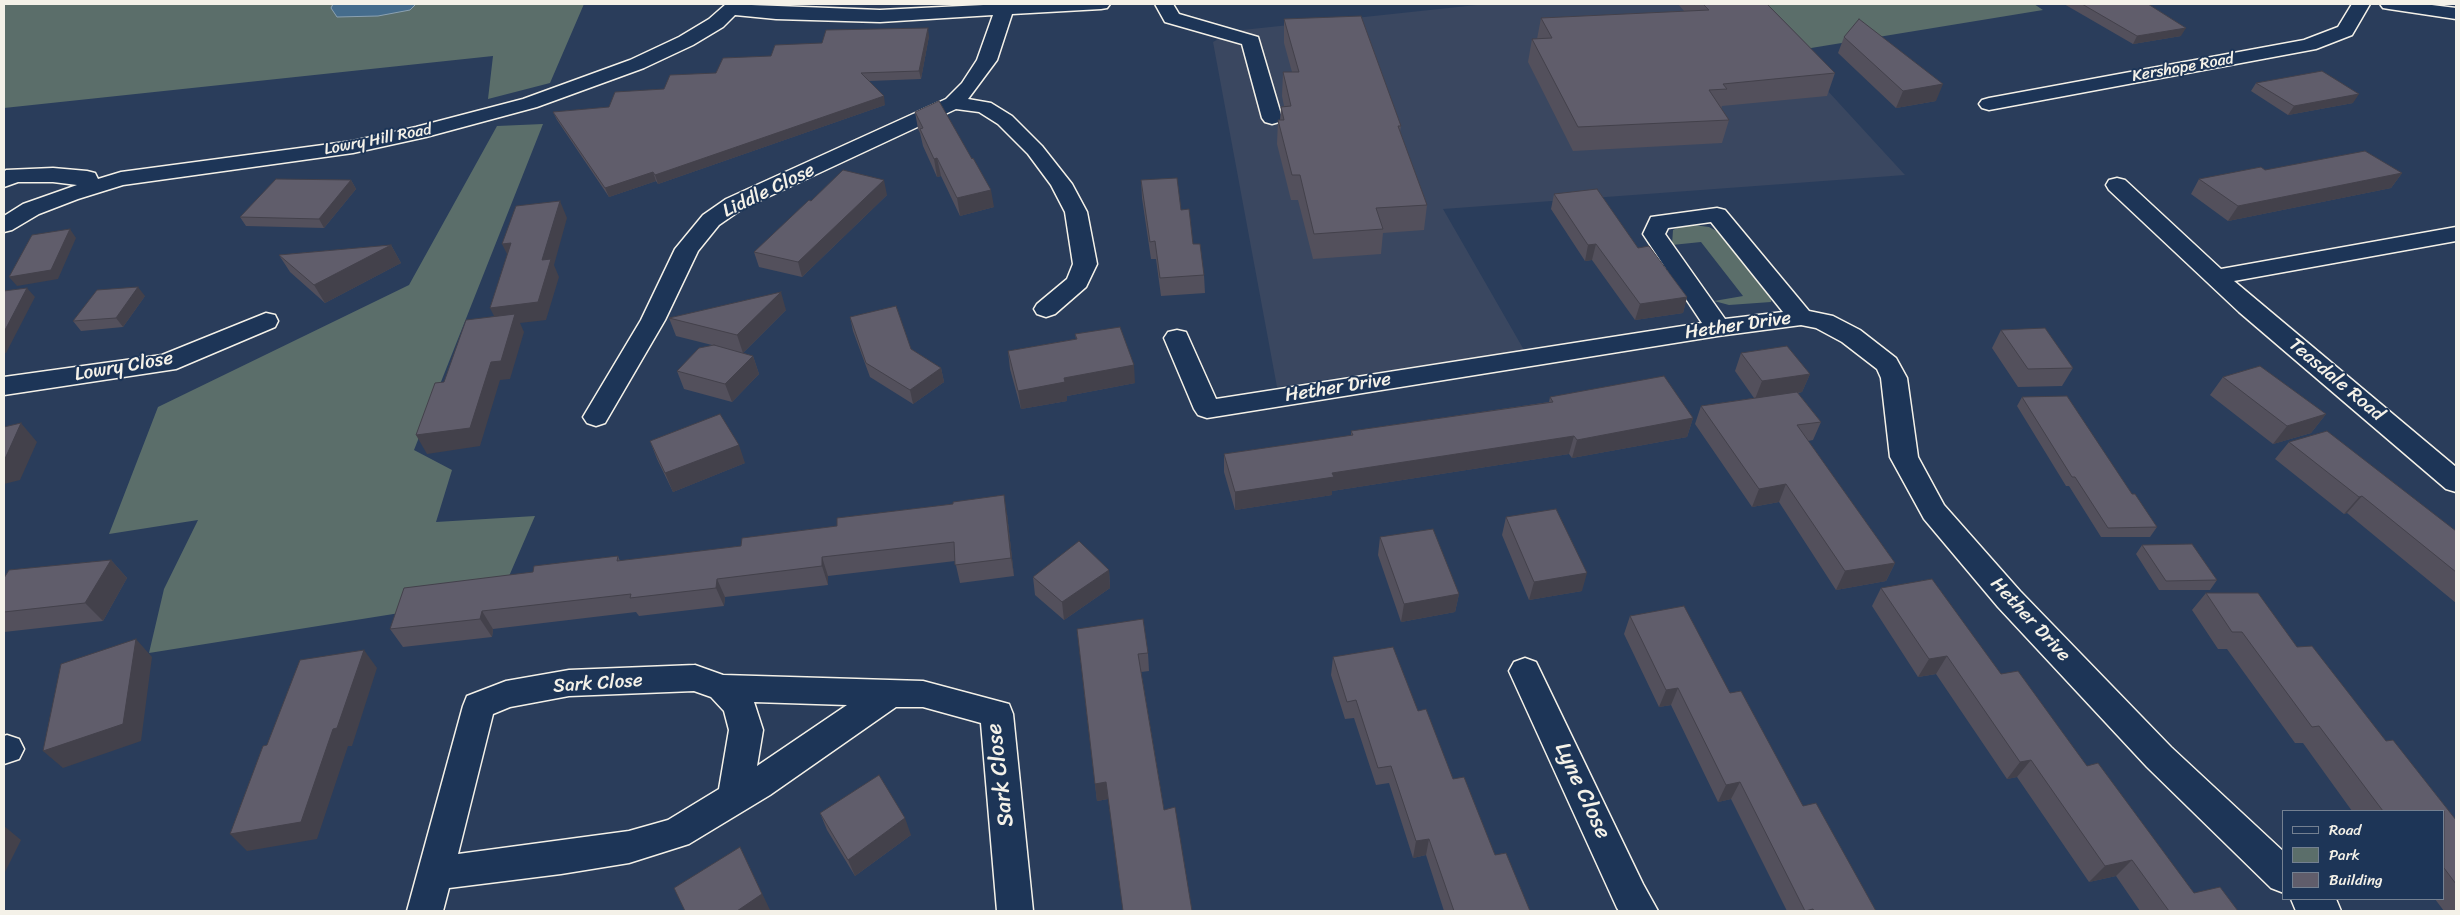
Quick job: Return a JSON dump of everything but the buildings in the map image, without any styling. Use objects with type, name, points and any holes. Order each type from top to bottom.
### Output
[{"type":"street","points":[[734,6],[776,14],[880,16],[1101,4]]},
{"type":"street","points":[[1164,4],[1172,18],[1251,41],[1272,118]]},
{"type":"street","name":"Kershope Road","points":[[1989,104],[2310,45],[2345,31],[2361,4]]},
{"type":"street","points":[[2389,4],[2456,14]]},
{"type":"street","name":"Lowry Hill Road","points":[[4,225],[31,209],[88,188],[148,174],[353,146],[481,117],[530,103],[636,64],[686,41],[716,23],[734,6]]},
{"type":"street","name":"Liddle Close","points":[[596,418],[653,320],[686,250],[711,220],[734,204],[836,159],[953,103],[969,87],[987,60],[1004,10]]},
{"type":"street","points":[[953,103],[984,107],[1005,120],[1035,150],[1062,184],[1076,212],[1085,264],[1078,282],[1065,302]]},
{"type":"street","points":[[4,180],[14,175],[78,177],[87,178],[88,188]]},
{"type":"street","name":"Teasdale Road","points":[[2117,185],[2248,306],[2456,482]]},
{"type":"street","points":[[1718,328],[1686,272],[1654,234],[1659,222],[1717,215],[1801,317]]},
{"type":"street","points":[[2217,276],[2456,234]]},
{"type":"street","name":"Hether Drive","points":[[1176,338],[1207,409],[1718,328],[1801,317],[1824,322],[1851,336],[1887,364],[1894,378],[1904,457],[1934,512],[2009,599],[2159,757],[2282,874]]},
{"type":"street","name":"Lowry Close","points":[[4,386],[167,364],[266,321]]},
{"type":"street","name":"Lyne Close","points":[[1525,671],[1630,896],[1640,911]]},
{"type":"street","name":"Sark Close","points":[[425,911],[479,706],[506,694],[568,683],[695,678],[722,688],[923,694],[996,714],[1015,911]]},
{"type":"street","points":[[722,688],[739,704],[746,730],[735,798]]},
{"type":"street","points":[[436,873],[561,858],[629,846],[676,833],[735,798],[892,692]]},
{"type":"street","points":[[2310,900],[2323,911]]},
{"type":"shaded area","points":[[333,4],[416,4],[410,10],[378,16],[337,17],[331,8]]},
{"type":"shaded area","points":[[1486,4],[1748,4],[1905,175],[1443,209],[1524,350],[1277,387],[1213,42],[1233,31]]},
{"type":"green space","points":[[4,4],[584,4],[550,83],[488,99],[493,56],[4,108]]},
{"type":"green space","points":[[1751,4],[2034,4],[2043,10],[1805,49]]},
{"type":"green space","points":[[543,124],[414,450],[452,470],[436,522],[535,516],[500,597],[149,653],[164,589],[198,520],[109,534],[158,407],[409,285],[497,126]]},
{"type":"green space","points":[[1686,224],[1709,227],[1726,236],[1772,293],[1771,302],[1729,305],[1714,301],[1743,296],[1701,242],[1672,245],[1673,230]]}]
